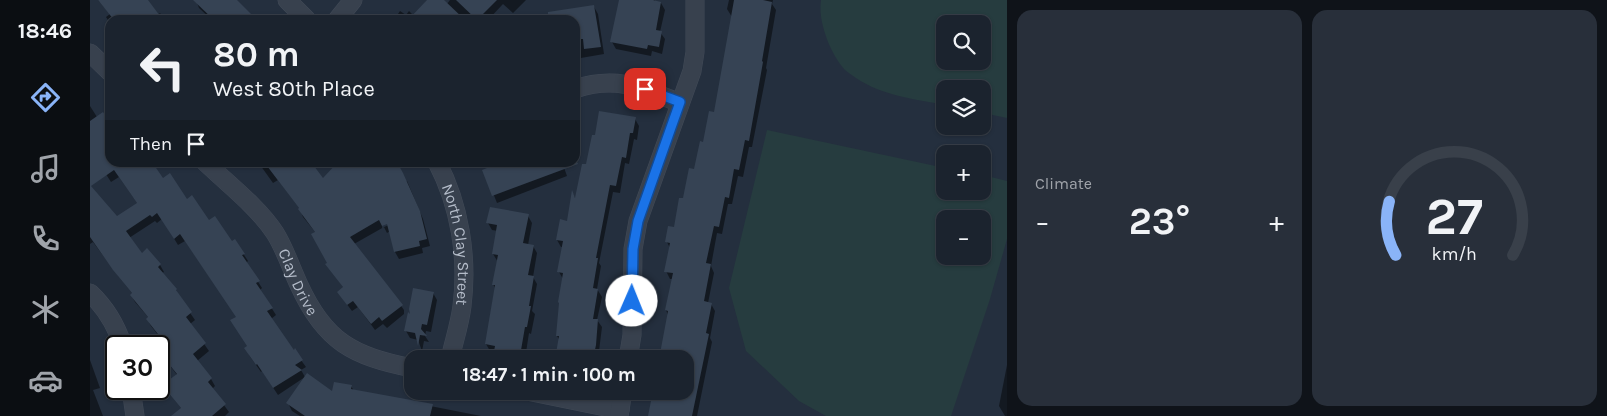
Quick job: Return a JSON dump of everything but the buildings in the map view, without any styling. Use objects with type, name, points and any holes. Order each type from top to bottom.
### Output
[{"type":"street","points":[[286,0],[302,15]]},
{"type":"street","points":[[341,15],[353,0]]},
{"type":"street","points":[[630,350],[632,335],[633,249],[638,221],[692,71],[695,52],[695,0]]},
{"type":"street","points":[[90,53],[105,67]]},
{"type":"street","points":[[580,88],[603,82],[617,82],[645,89],[680,102]]},
{"type":"street","name":"Clay Drive","points":[[210,167],[251,206],[274,232],[300,288],[327,330],[336,339],[363,355],[404,366]]},
{"type":"street","name":"North Clay Street","points":[[439,167],[456,213],[464,268],[462,308],[452,350]]},
{"type":"street","points":[[90,293],[114,322],[119,335]]},
{"type":"street","points":[[133,400],[135,416]]},
{"type":"street","points":[[564,400],[619,413],[621,400]]},
{"type":"green space","points":[[821,0],[1007,0],[1007,118],[991,115],[991,80],[936,80],[936,103],[888,93],[866,84],[844,69],[837,59],[828,42],[821,16]]},
{"type":"green space","points":[[767,130],[936,166],[936,200],[991,200],[991,177],[1007,181],[1007,239],[990,299],[951,416],[826,416],[799,401],[746,351],[729,288]]},
{"type":"route","points":[[632,301],[633,249],[638,221],[680,102],[645,89]]}]
